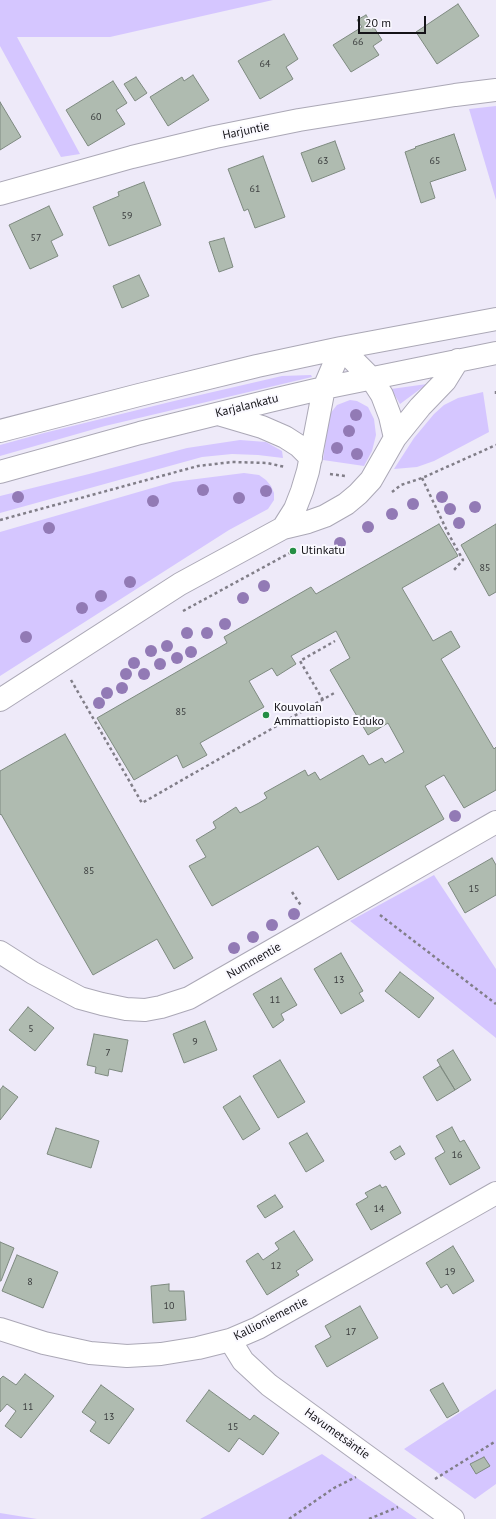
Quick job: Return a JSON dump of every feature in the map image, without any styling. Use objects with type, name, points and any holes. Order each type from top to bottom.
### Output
[{"type":"street","name":"Harjuntie","points":[[0,194],[132,157],[214,137],[321,116],[496,90]]},
{"type":"street","points":[[0,431],[257,366],[341,348],[496,319]]},
{"type":"street","points":[[341,348],[371,378],[382,395],[390,416],[395,438]]},
{"type":"street","points":[[317,466],[324,388],[341,348]]},
{"type":"street","name":"Karjalankatu","points":[[0,472],[140,433],[324,388],[496,353]]},
{"type":"street","points":[[0,700],[180,584],[283,528],[325,516],[346,504],[354,498],[371,480],[395,438],[420,407],[445,381],[458,360]]},
{"type":"street","points":[[217,414],[262,427],[285,437],[299,446],[317,466]]},
{"type":"street","points":[[283,528],[295,509],[308,471],[317,466]]},
{"type":"street","name":"Nummentie","points":[[0,952],[33,973],[80,998],[126,1009],[145,1010],[156,1008],[190,998],[496,822]]},
{"type":"street","name":"Kallioniementie","points":[[0,1329],[44,1343],[90,1353],[127,1356],[183,1351],[230,1340],[258,1328],[496,1193]]},
{"type":"street","name":"Havumetsäntie","points":[[230,1340],[243,1361],[269,1386],[453,1519]]},
{"type":"path","points":[[496,391],[496,396]]},
{"type":"path","points":[[388,494],[401,485],[422,478],[496,445]]},
{"type":"path","points":[[0,520],[198,466],[232,462],[267,463],[289,468]]},
{"type":"path","points":[[317,466],[351,477]]},
{"type":"path","points":[[422,478],[463,560],[454,570]]},
{"type":"path","points":[[183,611],[299,548]]},
{"type":"path","points":[[323,700],[300,661],[335,641]]},
{"type":"path","points":[[70,678],[142,803],[336,692]]},
{"type":"path","points":[[360,900],[495,1003]]},
{"type":"path","points":[[369,1519],[400,1507],[416,1491],[496,1441]]},
{"type":"path","points":[[288,1519],[334,1488],[366,1471],[384,1468]]},
{"type":"shaded area","points":[[0,0],[273,0],[110,37],[17,37],[80,154],[61,157],[0,46]]},
{"type":"shaded area","points":[[496,106],[496,200],[469,109]]},
{"type":"shaded area","points":[[311,375],[312,377],[105,426],[0,456],[0,445],[44,433],[282,376]]},
{"type":"shaded area","points":[[427,384],[400,404],[391,389]]},
{"type":"shaded area","points":[[483,392],[489,432],[434,461],[417,467],[394,469],[414,438],[434,414],[444,405],[458,398]]},
{"type":"shaded area","points":[[350,400],[357,401],[368,407],[374,419],[376,435],[372,451],[364,466],[323,460],[329,415],[337,405]]},
{"type":"shaded area","points":[[240,440],[266,442],[282,451],[283,458],[232,454],[202,457],[0,513],[0,496],[187,448]]},
{"type":"shaded area","points":[[244,473],[259,475],[271,486],[274,493],[274,500],[268,509],[229,530],[0,676],[0,532],[173,482]]},
{"type":"shaded area","points":[[434,875],[496,969],[496,1038],[350,921]]},
{"type":"shaded area","points":[[496,1389],[496,1484],[475,1499],[404,1449]]},
{"type":"shaded area","points":[[322,1454],[417,1519],[200,1519],[223,1507]]},
{"type":"shaded area","points":[[0,1513],[37,1519],[0,1519]]},
{"type":"building","points":[[458,4],[479,36],[437,64],[416,32]]},
{"type":"building","points":[[366,15],[382,40],[373,46],[379,55],[351,72],[333,45],[362,27],[357,20]]},
{"type":"building","points":[[284,34],[298,59],[286,67],[293,79],[260,99],[238,61]]},
{"type":"building","points":[[193,75],[209,100],[168,126],[150,97],[182,77],[184,81]]},
{"type":"building","points":[[136,77],[147,93],[135,101],[124,84]]},
{"type":"building","points":[[113,81],[127,103],[116,110],[125,124],[88,146],[66,110]]},
{"type":"building","points":[[0,102],[21,137],[0,150]]},
{"type":"building","points":[[454,134],[466,170],[430,182],[435,198],[421,203],[405,152],[416,148],[415,147]]},
{"type":"building","points":[[335,141],[345,169],[312,182],[301,153]]},
{"type":"building","points":[[263,156],[285,217],[255,228],[248,209],[244,211],[228,169]]},
{"type":"building","points":[[144,182],[161,225],[109,246],[93,207],[119,196],[118,192]]},
{"type":"building","points":[[49,206],[63,235],[51,241],[58,256],[30,269],[9,225]]},
{"type":"building","points":[[224,238],[233,267],[219,272],[209,242]]},
{"type":"building","points":[[139,275],[149,296],[122,308],[113,286]]},
{"type":"building","points":[[439,524],[458,556],[402,588],[433,641],[451,631],[460,647],[441,659],[494,749],[496,747],[496,790],[464,808],[444,775],[425,786],[444,819],[338,880],[318,846],[212,906],[189,866],[206,857],[196,840],[216,828],[213,822],[236,807],[240,813],[259,803],[267,798],[264,793],[305,770],[308,776],[315,772],[320,780],[363,755],[369,765],[382,758],[385,763],[404,752],[388,723],[368,735],[330,670],[350,658],[336,631],[291,656],[296,664],[277,676],[272,668],[249,681],[264,707],[200,743],[207,755],[183,768],[177,755],[134,780],[97,718],[227,643],[224,637],[311,587],[316,594]]},
{"type":"building","points":[[496,524],[496,592],[489,596],[461,545]]},
{"type":"building","points":[[65,734],[193,958],[174,969],[157,939],[93,975],[1,814],[0,815],[0,771]]},
{"type":"building","points":[[492,858],[496,865],[496,895],[465,913],[448,883]]},
{"type":"building","points":[[341,953],[363,991],[359,993],[364,1001],[341,1014],[314,969]]},
{"type":"building","points":[[400,972],[434,998],[419,1018],[385,991]]},
{"type":"building","points":[[281,978],[297,1005],[281,1014],[284,1020],[273,1028],[253,994]]},
{"type":"building","points":[[28,1007],[54,1028],[35,1051],[9,1030]]},
{"type":"building","points":[[205,1021],[217,1050],[184,1063],[173,1034]]},
{"type":"building","points":[[94,1034],[128,1040],[122,1072],[109,1069],[108,1076],[95,1073],[96,1067],[87,1065]]},
{"type":"building","points":[[453,1050],[471,1080],[455,1090],[437,1060]]},
{"type":"building","points":[[280,1060],[305,1102],[278,1118],[253,1076]]},
{"type":"building","points":[[440,1066],[455,1090],[437,1101],[423,1077]]},
{"type":"building","points":[[3,1086],[18,1097],[0,1120],[0,1090]]},
{"type":"building","points":[[240,1096],[260,1129],[243,1140],[223,1107]]},
{"type":"building","points":[[452,1127],[460,1142],[464,1140],[480,1168],[450,1185],[435,1158],[445,1152],[436,1136]]},
{"type":"building","points":[[56,1128],[99,1141],[91,1168],[47,1154]]},
{"type":"building","points":[[307,1133],[324,1161],[306,1172],[289,1143]]},
{"type":"building","points":[[400,1146],[405,1154],[395,1160],[390,1152]]},
{"type":"building","points":[[380,1185],[382,1188],[386,1186],[401,1213],[371,1230],[356,1204],[368,1197],[365,1193]]},
{"type":"building","points":[[275,1195],[283,1207],[265,1218],[257,1206]]},
{"type":"building","points":[[294,1231],[313,1260],[296,1271],[299,1275],[267,1295],[246,1261],[258,1253],[263,1260],[279,1249],[275,1243]]},
{"type":"building","points":[[0,1242],[14,1248],[1,1281],[0,1281]]},
{"type":"building","points":[[453,1246],[474,1281],[453,1294],[447,1284],[441,1288],[426,1263]]},
{"type":"building","points":[[17,1255],[58,1272],[43,1308],[2,1291]]},
{"type":"building","points":[[169,1284],[169,1291],[184,1291],[186,1320],[153,1323],[151,1286]]},
{"type":"building","points":[[360,1306],[378,1338],[327,1367],[315,1346],[331,1337],[325,1326]]},
{"type":"building","points":[[25,1374],[54,1396],[21,1438],[5,1426],[16,1411],[7,1404],[0,1412],[0,1379],[3,1376],[16,1385]]},
{"type":"building","points":[[443,1383],[459,1411],[447,1418],[430,1390]]},
{"type":"building","points":[[101,1385],[134,1409],[109,1444],[90,1431],[96,1422],[82,1412]]},
{"type":"building","points":[[209,1390],[250,1420],[254,1415],[279,1433],[263,1455],[239,1438],[229,1452],[186,1421]]},
{"type":"building","points":[[484,1457],[490,1466],[476,1474],[470,1464]]},
{"type":"place","name":"Utinkatu","points":[[293,551]]},
{"type":"place","name":"Kouvolan Ammattiopisto Eduko","points":[[266,715]]}]
